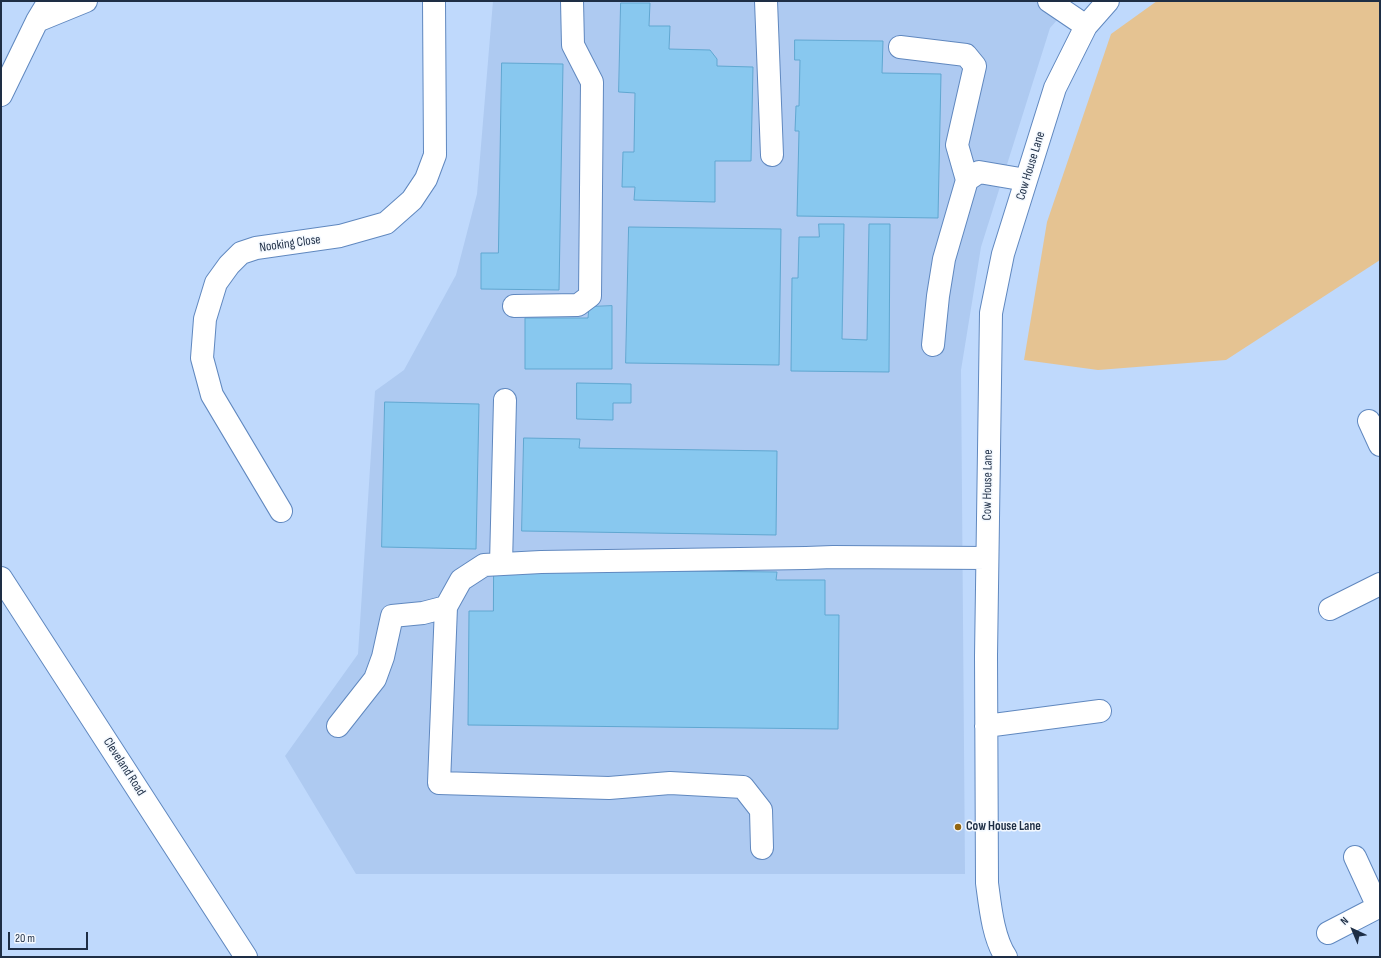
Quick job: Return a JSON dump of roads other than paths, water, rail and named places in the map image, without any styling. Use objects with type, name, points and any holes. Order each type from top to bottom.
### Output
[{"type":"street","points":[[1,94],[37,21],[49,1]]},
{"type":"street","points":[[37,21],[86,1]]},
{"type":"street","name":"Nooking Close","points":[[281,511],[212,395],[202,358],[205,318],[216,283],[229,265],[241,254],[256,248],[340,236],[386,224],[412,200],[426,179],[434,155],[434,1]]},
{"type":"street","points":[[514,306],[578,305],[590,296],[592,82],[573,45],[572,1]]},
{"type":"street","points":[[766,1],[772,155]]},
{"type":"street","points":[[1049,1],[1086,26]]},
{"type":"street","name":"Cow House Lane","points":[[1006,957],[1002,951],[992,916],[987,883],[987,558],[991,313],[1003,254],[1055,88],[1086,26],[1108,1]]},
{"type":"street","points":[[900,47],[966,55],[975,66],[957,145],[967,180],[944,259],[938,296],[933,345]]},
{"type":"street","points":[[967,180],[979,172],[1026,180]]},
{"type":"street","points":[[501,564],[504,400]]},
{"type":"street","points":[[1369,421],[1380,445]]},
{"type":"street","points":[[762,848],[761,810],[743,787],[670,783],[609,788],[439,783],[446,607],[462,580],[484,565],[541,562],[833,557],[987,558]]},
{"type":"street","name":"Cleveland Road","points":[[1,578],[246,957]]},
{"type":"street","points":[[1330,610],[1380,584]]},
{"type":"street","points":[[338,726],[375,679],[383,657],[392,616],[423,613],[446,607]]},
{"type":"street","points":[[986,726],[1100,711]]},
{"type":"street","points":[[1328,933],[1379,907],[1355,857]]},
{"type":"place","name":"Cow House Lane","points":[[958,827]]}]
